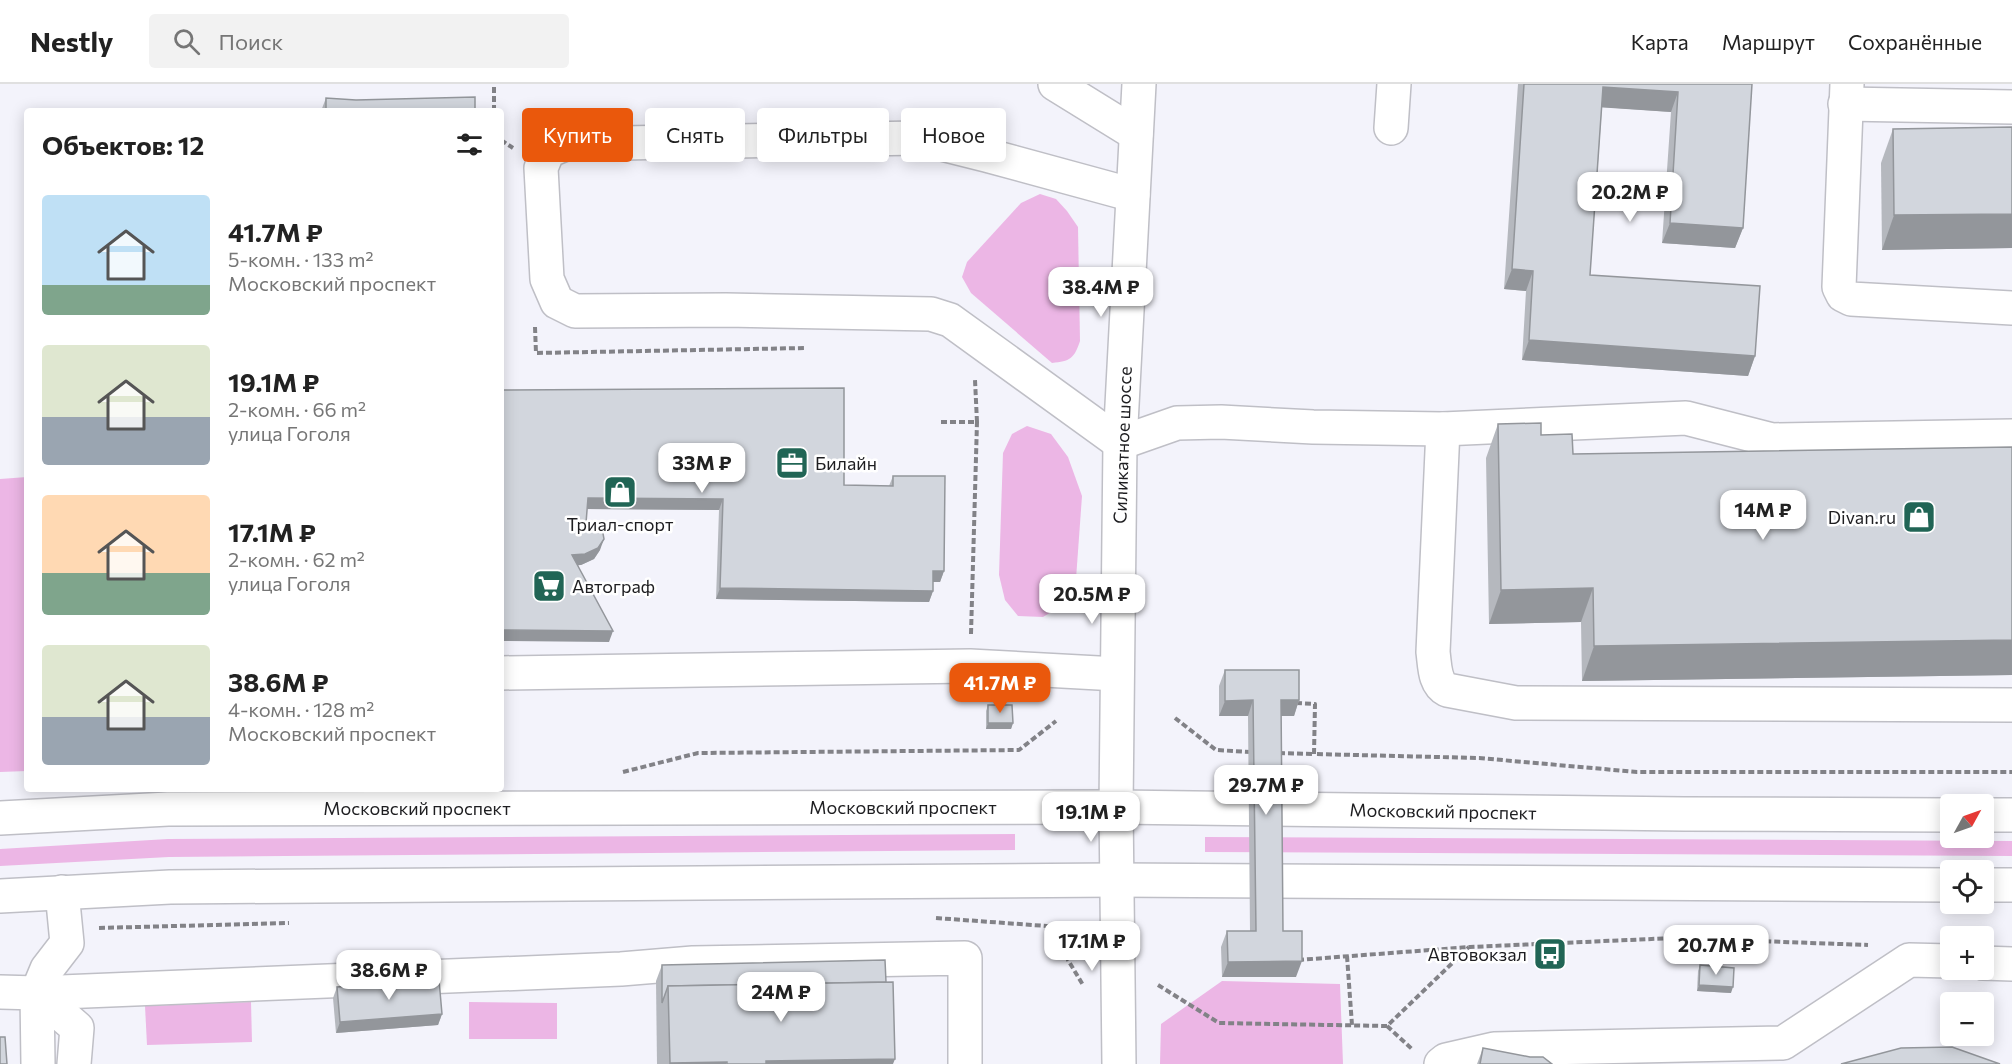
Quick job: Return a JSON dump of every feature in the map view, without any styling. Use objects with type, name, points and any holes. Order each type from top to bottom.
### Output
[{"type":"main road","points":[[1055,84],[1136,134]]},
{"type":"main road","name":"Силикатное шоссе","points":[[1119,1064],[1116,807],[1120,443],[1139,84]]},
{"type":"main road","points":[[1391,128],[1394,84]]},
{"type":"main road","points":[[2012,107],[1846,94],[1839,287],[1843,295],[1851,300],[2012,308]]},
{"type":"main road","points":[[1133,195],[986,154],[918,138],[565,144],[548,151],[541,168],[547,279],[557,302],[575,311],[726,310],[931,314],[950,320],[1120,443],[1177,423],[1221,422],[1313,427],[1443,429],[1686,417],[1772,440],[2012,436]]},
{"type":"main road","points":[[1443,429],[1432,652],[1438,681],[1441,687],[1447,690],[1516,704],[2012,705]]},
{"type":"main road","points":[[504,673],[970,666],[1117,674]]},
{"type":"main road","name":"Московский проспект","points":[[0,818],[168,809],[1116,807],[1940,815]]},
{"type":"main road","points":[[1994,815],[2012,815]]},
{"type":"main road","points":[[0,896],[170,887],[1116,880],[1940,885]]},
{"type":"main road","points":[[1994,885],[2012,885]]},
{"type":"main road","points":[[38,1064],[36,993],[46,969],[67,943],[62,892]]},
{"type":"main road","points":[[0,992],[36,993],[621,969],[693,963],[965,958],[964,1064]]},
{"type":"main road","points":[[1430,1060],[1446,1060],[1494,1049],[1784,1053],[1909,960],[1940,961]]},
{"type":"main road","points":[[1994,963],[2012,964]]},
{"type":"main road","points":[[36,993],[77,1028],[74,1064]]},
{"type":"path","points":[[494,84],[494,108]]},
{"type":"path","points":[[970,666],[977,422],[974,337]]},
{"type":"path","points":[[941,422],[977,422]]},
{"type":"path","points":[[1294,702],[1315,704],[1314,754]]},
{"type":"path","points":[[1175,718],[1216,750],[1260,752]]},
{"type":"path","points":[[613,772],[624,772],[698,753],[1019,750],[1056,721]]},
{"type":"path","points":[[1270,752],[1479,758],[1636,772],[2012,772]]},
{"type":"path","points":[[926,917],[1060,927],[1068,960],[1085,988]]},
{"type":"path","points":[[65,930],[293,923]]},
{"type":"path","points":[[1296,960],[1470,947],[1674,938],[1869,945]]},
{"type":"path","points":[[1387,1026],[1470,947]]},
{"type":"path","points":[[1347,956],[1352,1025]]},
{"type":"path","points":[[1158,985],[1219,1023],[1387,1026],[1430,1060]]},
{"type":"shaded area","points":[[1040,194],[1056,199],[1078,227],[1080,341],[1076,352],[1070,358],[1052,363],[971,293],[962,277],[967,262],[1021,203]]},
{"type":"shaded area","points":[[1027,426],[1051,434],[1068,457],[1082,496],[1076,579],[1066,603],[1043,617],[1018,616],[1005,600],[999,575],[1003,453],[1012,434]]},
{"type":"shaded area","points":[[24,477],[24,771],[0,772],[0,479]]},
{"type":"shaded area","points":[[1015,834],[1015,850],[169,857],[0,866],[0,849],[168,839]]},
{"type":"shaded area","points":[[1205,837],[1940,841],[1940,848],[1994,848],[1994,841],[2012,841],[2012,856],[1205,852]]},
{"type":"shaded area","points":[[1222,981],[1340,984],[1343,1064],[1160,1064],[1161,1024]]},
{"type":"shaded area","points":[[251,1002],[252,1042],[147,1045],[145,1006]]},
{"type":"shaded area","points":[[469,1002],[557,1003],[557,1039],[469,1039]]},
{"type":"building","points":[[1524,84],[1752,84],[1743,228],[1670,223],[1678,92],[1603,87],[1590,275],[1760,286],[1755,356],[1529,340],[1533,271],[1512,269]]},
{"type":"building","points":[[475,97],[475,108],[326,108],[326,98],[356,100]]},
{"type":"building","points":[[2012,127],[2012,214],[1894,215],[1893,129]]},
{"type":"building","points":[[844,388],[844,485],[893,486],[893,476],[945,476],[944,571],[933,571],[933,591],[720,588],[723,499],[588,498],[586,523],[598,524],[602,528],[604,539],[598,548],[585,554],[572,555],[613,631],[504,630],[504,390]]},
{"type":"building","points":[[1541,423],[1541,435],[1572,434],[1573,454],[2012,447],[2012,640],[1594,646],[1593,588],[1501,590],[1498,424]]},
{"type":"building","points":[[1225,670],[1299,670],[1299,700],[1281,700],[1283,931],[1302,931],[1302,961],[1228,962],[1227,931],[1256,931],[1253,700],[1225,701]]},
{"type":"building","points":[[988,705],[1012,705],[1013,723],[988,723]]},
{"type":"building","points":[[885,960],[886,982],[668,986],[662,1003],[662,965]]},
{"type":"building","points":[[1700,965],[1734,968],[1733,987],[1699,985]]},
{"type":"building","points":[[439,980],[442,1014],[340,1022],[337,987]]},
{"type":"building","points":[[893,982],[895,1059],[766,1061],[766,1064],[670,1063],[668,986]]},
{"type":"building","points":[[0,1037],[5,1037],[7,1064],[0,1064]]},
{"type":"building","points":[[1952,1047],[2000,1064],[1841,1064],[1901,1048]]},
{"type":"building","points":[[1483,1048],[1530,1057],[1543,1057],[1552,1064],[1480,1064]]},
{"type":"place","name":"Билайн","points":[[792,463]]},
{"type":"place","name":"Триал-спорт","points":[[620,492]]},
{"type":"place","name":"Divan.ru","points":[[1919,517]]},
{"type":"place","name":"Автограф","points":[[549,586]]},
{"type":"place","name":"Автовокзал","points":[[1550,954]]}]
